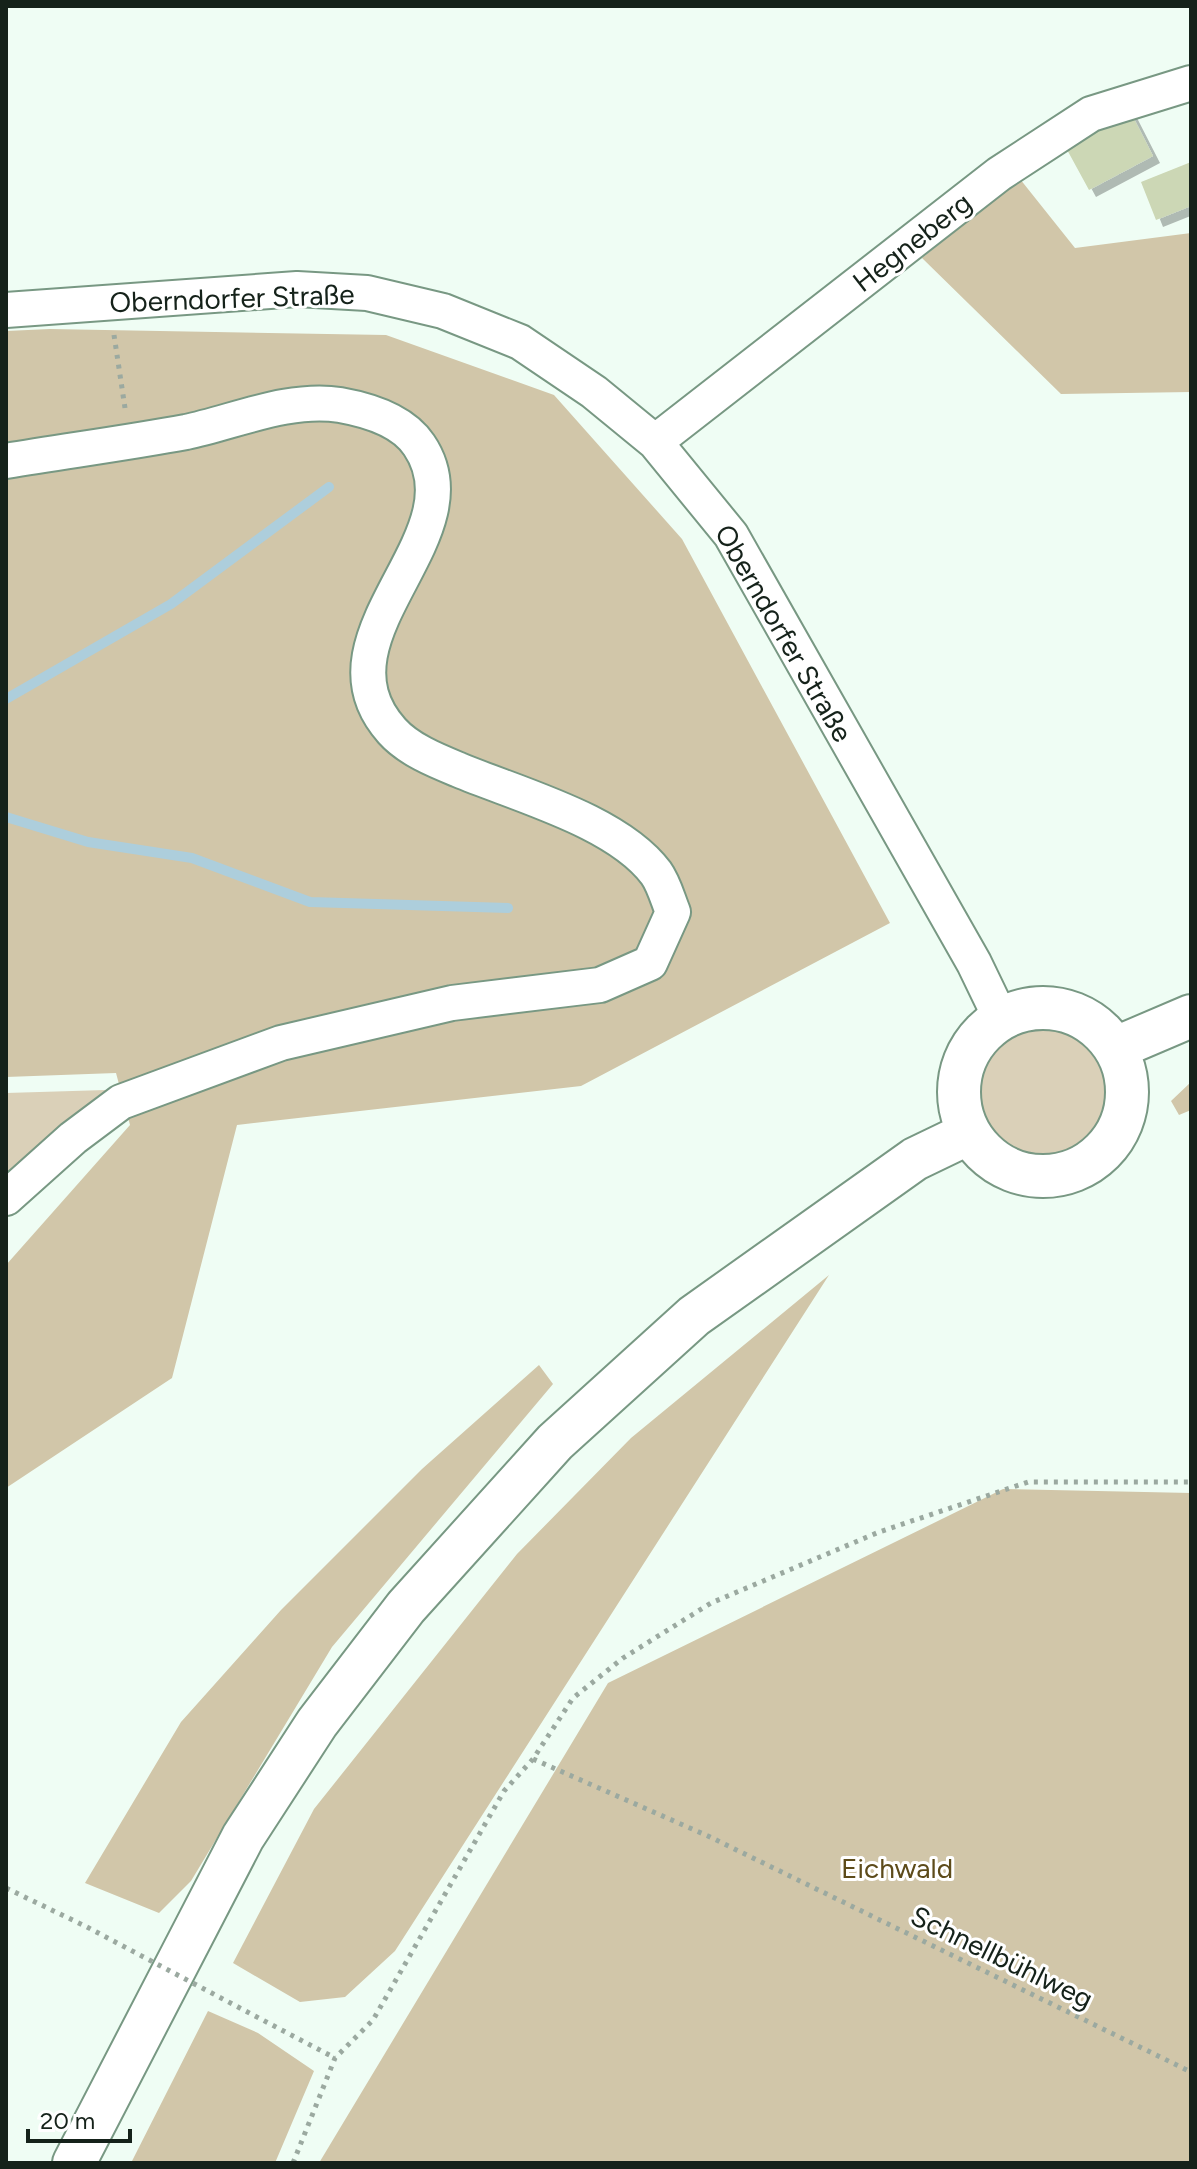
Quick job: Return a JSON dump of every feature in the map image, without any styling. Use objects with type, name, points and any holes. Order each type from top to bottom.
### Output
[{"type":"main road","points":[[1021,1010],[1064,1010],[1093,1025],[1116,1048],[1127,1087],[1121,1126],[1106,1148],[1085,1165],[1047,1175],[1007,1169],[985,1154],[969,1133],[958,1090],[961,1069],[977,1040],[1001,1019],[1021,1010]]},
{"type":"main road","points":[[1116,1048],[1191,1016]]},
{"type":"main road","points":[[74,2163],[243,1837],[317,1723],[406,1607],[555,1442],[694,1316],[915,1159],[969,1133]]},
{"type":"street","name":"Hegneberg","points":[[655,442],[999,174],[1091,114],[1191,83]]},
{"type":"street","name":"Oberndorfer Straße","points":[[6,310],[297,289],[367,293],[443,311],[520,342],[594,392],[655,442],[731,535],[974,963],[1001,1019]]},
{"type":"street","points":[[6,461],[130,441],[297,405],[339,405],[398,423],[420,445],[435,486],[422,536],[370,643],[368,689],[391,731],[426,756],[604,830],[639,856],[657,875],[673,912],[650,963],[600,985],[452,1003],[281,1043],[121,1102],[73,1138],[6,1198]]},
{"type":"path","points":[[109,302],[130,441]]},
{"type":"path","points":[[293,2163],[335,2058],[373,2020],[504,1791],[533,1759],[573,1698],[623,1658],[725,1597],[879,1532],[1028,1482],[1191,1482]]},
{"type":"path","name":"Schnellbühlweg","points":[[533,1759],[708,1836],[1191,2072]]},
{"type":"path","points":[[6,1888],[87,1927],[335,2058]]},
{"type":"shaded area","points":[[1040,1024],[1077,1035],[1095,1053],[1106,1090],[1095,1127],[1077,1145],[1040,1156],[1003,1145],[985,1127],[974,1090],[985,1053],[1003,1035]]},
{"type":"shaded area","points":[[106,1090],[6,1180],[6,1093]]},
{"type":"green space","points":[[1020,179],[1075,248],[1191,233],[1191,392],[1061,394],[922,258]]},
{"type":"green space","points":[[50,329],[386,335],[554,395],[682,539],[890,923],[581,1086],[237,1125],[172,1378],[6,1488],[6,1265],[130,1125],[116,1073],[6,1077],[6,331]]},
{"type":"green space","points":[[1191,1082],[1191,1110],[1179,1115],[1171,1101]]},
{"type":"green space","points":[[829,1275],[395,1951],[345,1997],[300,2002],[233,1963],[314,1809],[517,1554],[631,1438]]},
{"type":"green space","points":[[539,1365],[553,1384],[332,1647],[191,1881],[159,1913],[85,1883],[181,1722],[281,1610],[422,1469]]},
{"type":"green space","name":"Eichwald","points":[[1003,1489],[1191,1493],[1191,2163],[319,2163],[608,1683]]},
{"type":"green space","points":[[208,2011],[258,2033],[314,2071],[275,2163],[131,2163]]},
{"type":"building","points":[[1130,111],[1153,156],[1089,190],[1065,146]]},
{"type":"building","points":[[1191,162],[1191,206],[1156,220],[1141,182]]},
{"type":"waterway","points":[[6,699],[171,604],[329,487]]},
{"type":"waterway","points":[[6,817],[88,842],[192,858],[310,902],[508,908]]}]
